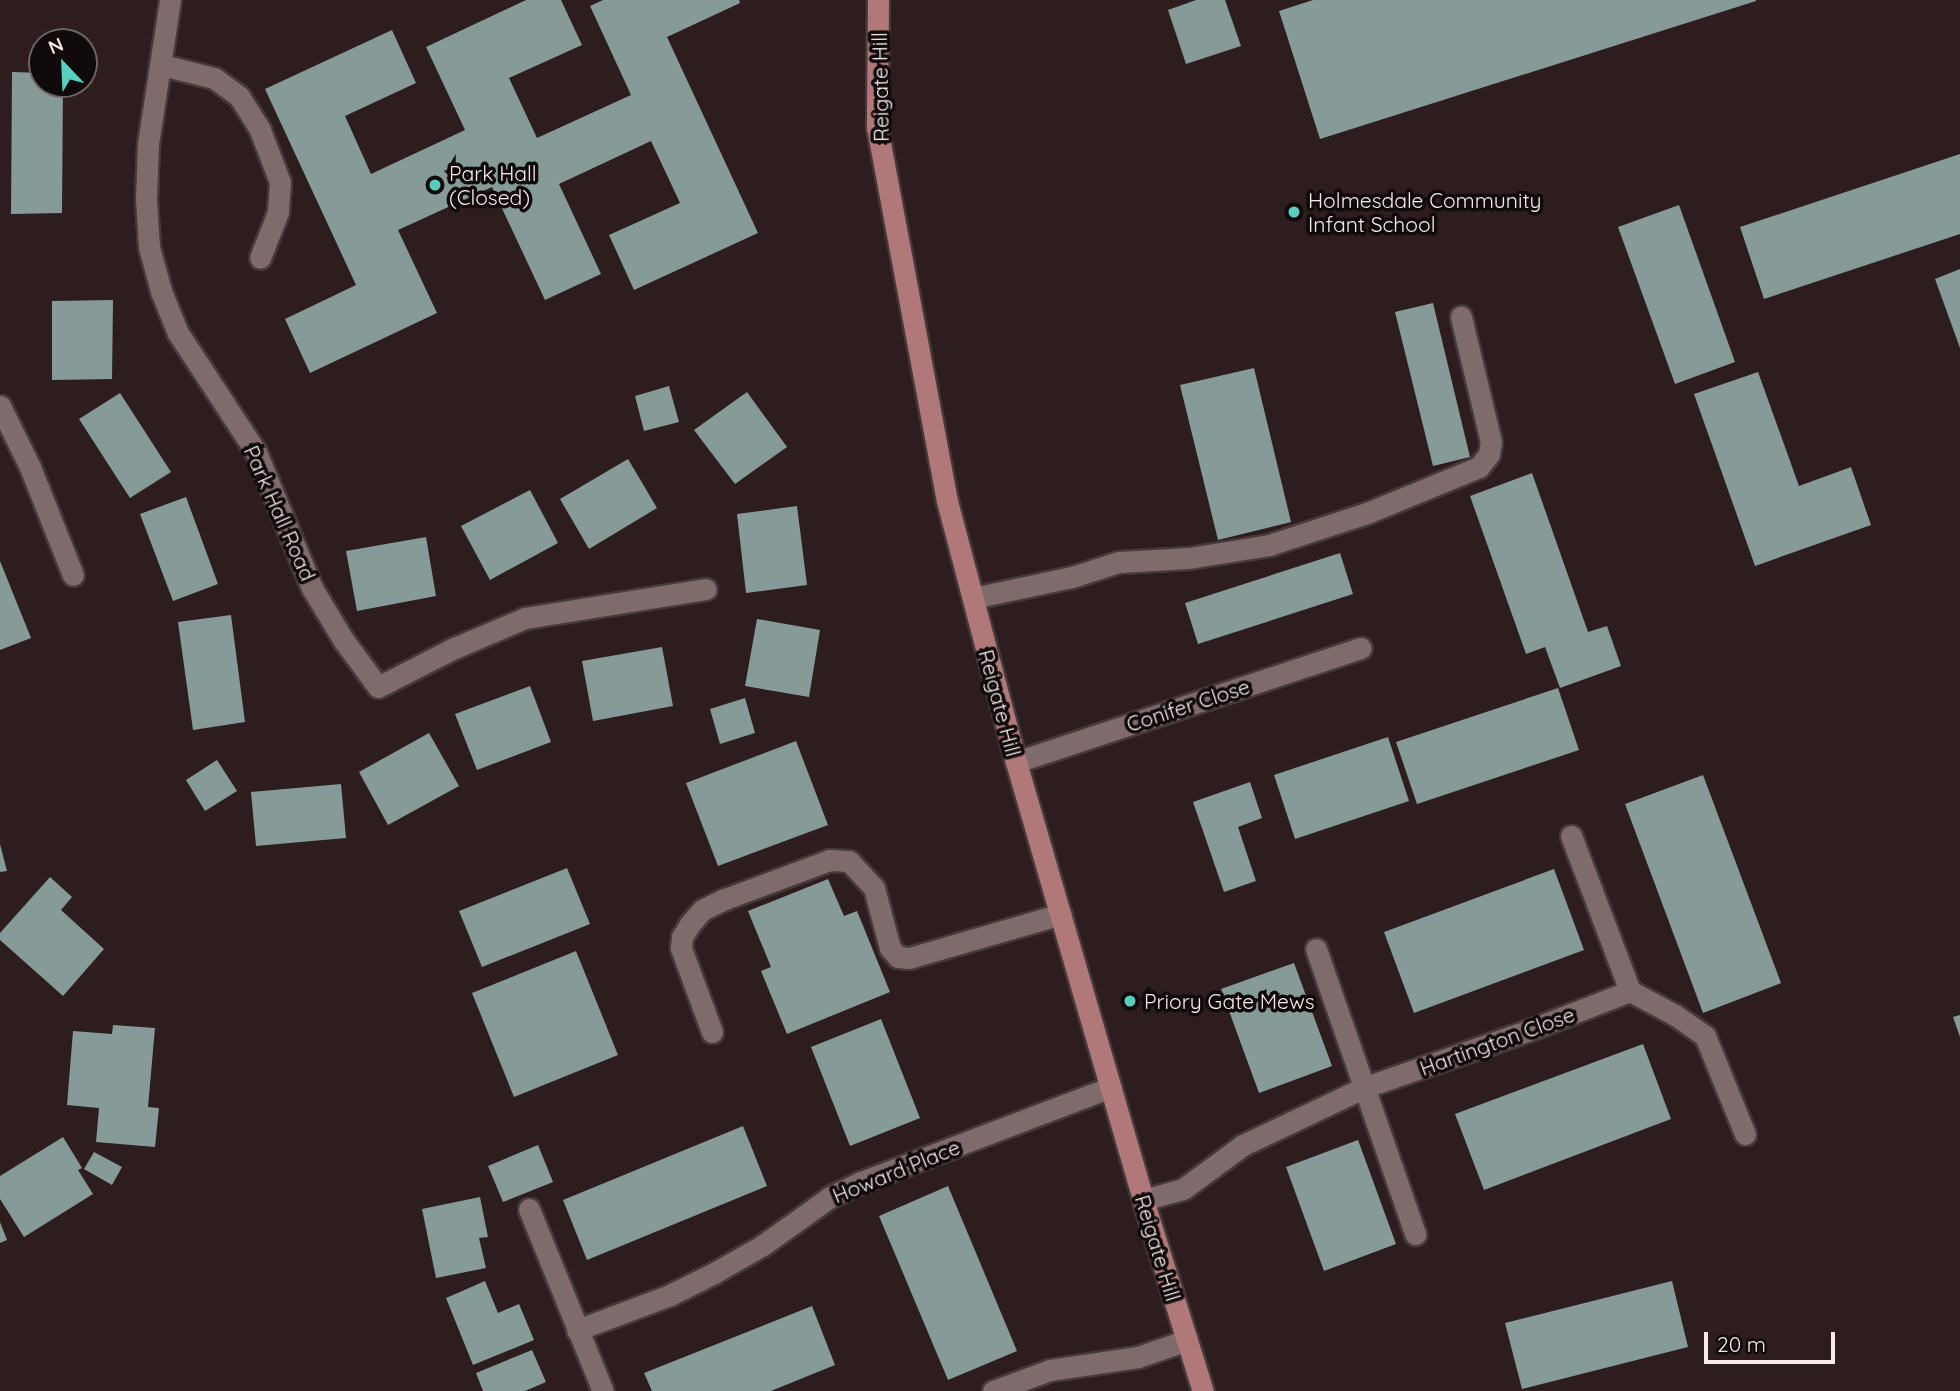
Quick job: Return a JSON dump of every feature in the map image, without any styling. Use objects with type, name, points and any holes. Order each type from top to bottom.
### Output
[{"type":"main road","name":"Reigate Hill","points":[[878,0],[877,127],[947,501],[1016,762],[1143,1200],[1203,1391]]},
{"type":"street","name":"Park Hall Road","points":[[170,0],[148,143],[146,199],[149,247],[161,291],[178,333],[196,364],[256,452],[312,588],[344,641],[378,687],[452,649],[525,618],[706,589]]},
{"type":"street","points":[[162,65],[214,79],[239,96],[260,130],[280,182],[278,212],[260,258]]},
{"type":"street","points":[[973,598],[1072,577],[1119,562],[1189,558],[1269,545],[1367,513],[1479,467],[1489,454],[1491,442],[1461,317]]},
{"type":"street","points":[[0,406],[30,467],[73,575]]},
{"type":"street","name":"Conifer Close","points":[[1016,762],[1361,648]]},
{"type":"street","points":[[1571,836],[1630,990],[1675,1015],[1705,1036],[1745,1134]]},
{"type":"street","points":[[712,1032],[681,948],[682,937],[690,924],[702,910],[724,899],[830,860],[849,861],[874,888],[890,948],[898,957],[909,958],[1061,914]]},
{"type":"street","points":[[1315,949],[1415,1234]]},
{"type":"street","name":"Hartington Close","points":[[1143,1200],[1184,1189],[1243,1145],[1363,1088],[1532,1029],[1630,990]]},
{"type":"street","name":"Howard Place","points":[[578,1330],[670,1295],[714,1273],[763,1245],[830,1197],[861,1182],[1111,1087]]},
{"type":"street","points":[[529,1209],[603,1391]]},
{"type":"street","points":[[993,1391],[1050,1370],[1138,1357],[1187,1340]]},
{"type":"building","name":"Park Hall (Closed)","points":[[526,0],[561,0],[582,45],[509,78],[537,138],[631,95],[590,6],[603,0],[739,0],[740,3],[667,37],[758,233],[634,290],[609,235],[680,203],[651,141],[559,184],[601,274],[545,300],[492,187],[398,230],[437,313],[310,373],[285,319],[356,285],[265,89],[392,30],[416,83],[345,116],[371,174],[465,130],[426,47]]},
{"type":"building","points":[[1196,0],[1225,0],[1241,46],[1186,64],[1168,10]]},
{"type":"building","points":[[1313,0],[1756,1],[1320,139],[1279,11]]},
{"type":"building","points":[[12,72],[28,73],[28,98],[63,98],[62,213],[11,214]]},
{"type":"building","points":[[1960,154],[1960,234],[1764,299],[1740,227]]},
{"type":"building","points":[[1679,205],[1735,362],[1675,384],[1618,227]]},
{"type":"building","points":[[1960,269],[1960,348],[1935,279]]},
{"type":"building","points":[[113,300],[112,379],[52,380],[52,301]]},
{"type":"building","points":[[1433,303],[1470,457],[1433,466],[1395,312]]},
{"type":"building","points":[[1254,368],[1291,522],[1218,540],[1180,385]]},
{"type":"building","points":[[1758,372],[1799,486],[1851,467],[1871,525],[1755,566],[1694,394]]},
{"type":"building","points":[[669,386],[679,422],[644,431],[635,396]]},
{"type":"building","points":[[747,392],[787,447],[735,484],[694,430]]},
{"type":"building","points":[[120,393],[171,472],[130,498],[79,419]]},
{"type":"building","points":[[628,459],[657,508],[589,549],[560,499]]},
{"type":"building","points":[[1532,473],[1588,632],[1607,626],[1621,666],[1560,688],[1545,647],[1526,654],[1470,496]]},
{"type":"building","points":[[530,490],[558,543],[490,580],[461,526]]},
{"type":"building","points":[[186,497],[218,584],[173,601],[140,514]]},
{"type":"building","points":[[797,506],[807,585],[746,593],[737,514]]},
{"type":"building","points":[[426,537],[436,596],[357,611],[346,551]]},
{"type":"building","points":[[1340,553],[1353,594],[1198,644],[1185,603]]},
{"type":"building","points":[[0,561],[31,638],[0,650]]},
{"type":"building","points":[[231,615],[245,722],[193,730],[178,622]]},
{"type":"building","points":[[757,619],[820,630],[809,697],[745,686]]},
{"type":"building","points":[[662,647],[673,706],[593,721],[582,661]]},
{"type":"building","points":[[530,686],[551,742],[477,770],[455,714]]},
{"type":"building","points":[[1558,688],[1579,750],[1417,804],[1396,742]]},
{"type":"building","points":[[745,698],[755,733],[720,744],[710,709]]},
{"type":"building","points":[[429,733],[459,786],[388,825],[359,772]]},
{"type":"building","points":[[1388,737],[1409,801],[1295,839],[1274,775]]},
{"type":"building","points":[[796,741],[828,825],[718,866],[686,783]]},
{"type":"building","points":[[217,760],[237,791],[205,811],[186,780]]},
{"type":"building","points":[[1703,775],[1781,983],[1703,1013],[1625,804]]},
{"type":"building","points":[[1250,782],[1262,818],[1238,827],[1256,881],[1224,892],[1193,802]]},
{"type":"building","points":[[341,784],[346,838],[256,846],[251,792]]},
{"type":"building","points":[[0,844],[7,871],[0,872]]},
{"type":"building","points":[[567,868],[590,924],[482,967],[459,911]]},
{"type":"building","points":[[1554,869],[1584,950],[1414,1013],[1384,932]]},
{"type":"building","points":[[50,877],[72,897],[61,910],[104,949],[63,996],[0,940],[0,933]]},
{"type":"building","points":[[828,879],[844,916],[857,911],[890,992],[787,1034],[761,971],[771,967],[748,911]]},
{"type":"building","points":[[576,951],[618,1055],[514,1097],[472,993]]},
{"type":"building","points":[[1294,963],[1332,1066],[1259,1093],[1221,989]]},
{"type":"building","points":[[1960,1015],[1960,1037],[1953,1017]]},
{"type":"building","points":[[881,1019],[920,1118],[850,1146],[811,1047]]},
{"type":"building","points":[[113,1025],[155,1028],[148,1107],[159,1108],[155,1147],[96,1142],[99,1108],[67,1105],[73,1031],[112,1034]]},
{"type":"building","points":[[1643,1044],[1671,1119],[1484,1190],[1455,1114]]},
{"type":"building","points":[[743,1126],[767,1186],[587,1260],[563,1200]]},
{"type":"building","points":[[63,1137],[82,1168],[78,1170],[93,1194],[24,1237],[0,1199],[0,1176]]},
{"type":"building","points":[[1358,1140],[1396,1244],[1324,1271],[1286,1167]]},
{"type":"building","points":[[538,1145],[553,1182],[503,1202],[488,1166]]},
{"type":"building","points":[[94,1152],[122,1167],[112,1185],[84,1169]]},
{"type":"building","points":[[948,1186],[1017,1351],[948,1380],[879,1216]]},
{"type":"building","points":[[480,1197],[488,1237],[479,1238],[486,1268],[436,1278],[422,1209]]},
{"type":"building","points":[[0,1222],[7,1240],[0,1243]]},
{"type":"building","points":[[485,1281],[498,1313],[519,1304],[534,1340],[473,1365],[446,1298]]},
{"type":"building","points":[[1672,1281],[1688,1347],[1522,1389],[1505,1323]]},
{"type":"building","points":[[812,1306],[835,1365],[771,1391],[652,1391],[644,1373]]},
{"type":"building","points":[[532,1350],[546,1382],[525,1391],[483,1391],[476,1373]]},
{"type":"place","name":"Park Hall (Closed)","points":[[435,185]]},
{"type":"place","name":"Holmesdale Community Infant School","points":[[1294,212]]},
{"type":"place","name":"Priory Gate Mews","points":[[1130,1001]]}]
